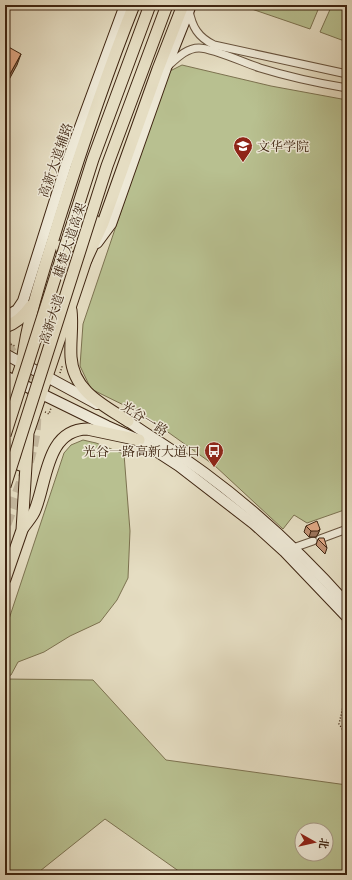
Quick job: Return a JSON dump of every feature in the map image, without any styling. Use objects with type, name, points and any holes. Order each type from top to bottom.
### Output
[{"type":"main road","name":"高新大道辅路","points":[[5,317],[17,310],[23,301],[66,165],[125,5]]},
{"type":"main road","points":[[22,363],[33,303],[75,168],[134,5]]},
{"type":"main road","name":"高新大道","points":[[5,413],[90,158],[145,5]]},
{"type":"main road","name":"雄楚大道高架","points":[[5,435],[93,159],[150,5]]},
{"type":"main road","name":"雄楚大道高架","points":[[5,486],[107,166],[167,5]]},
{"type":"main road","name":"高新大道","points":[[5,579],[22,530],[28,433],[86,260],[94,220],[134,103],[172,5]]},
{"type":"main road","points":[[86,260],[111,224],[188,6]]},
{"type":"main road","points":[[86,260],[103,223],[117,181],[188,6]]},
{"type":"main road","points":[[61,245],[63,256],[67,260],[73,259],[83,252],[94,220]]},
{"type":"main road","points":[[5,327],[23,317],[33,303]]},
{"type":"main road","points":[[71,305],[73,328],[71,357],[79,384],[88,395],[128,421]]},
{"type":"main road","name":"光谷一路","points":[[5,354],[128,421],[226,489],[293,548],[347,604]]},
{"type":"main road","name":"光谷一路","points":[[5,376],[90,418],[139,440],[179,466],[254,524],[285,552],[347,617]]},
{"type":"main road","points":[[90,418],[81,405],[84,402],[95,404]]},
{"type":"main road","points":[[22,530],[35,511],[55,446],[69,433],[78,429],[87,429],[139,440]]},
{"type":"main road","points":[[5,456],[16,460],[26,479]]},
{"type":"street","points":[[188,6],[192,23],[197,32],[204,40],[214,45],[347,74]]},
{"type":"street","points":[[166,68],[186,52],[198,48],[213,51],[232,59],[287,76],[347,88]]},
{"type":"street","points":[[293,548],[347,529]]},
{"type":"path","points":[[347,701],[343,707],[339,724],[347,736]]},
{"type":"green space","points":[[240,5],[320,5],[310,29]]},
{"type":"green space","points":[[332,5],[347,5],[347,42],[320,32]]},
{"type":"green space","name":"文华学院","points":[[182,65],[271,86],[347,100],[347,509],[307,523],[294,515],[283,529],[214,465],[144,415],[91,389],[80,366],[83,324],[168,72]]},
{"type":"green space","points":[[83,440],[96,443],[124,454],[130,531],[128,578],[117,600],[100,622],[70,636],[44,652],[18,662],[11,675],[5,677],[5,631],[64,453],[71,445]]},
{"type":"green space","points":[[5,679],[93,680],[166,760],[347,785],[347,875],[180,875],[180,872],[105,819],[35,875],[5,875]]},
{"type":"building","points":[[5,45],[21,54],[5,83]]},
{"type":"building","points":[[317,521],[320,529],[318,531],[311,531],[306,526]]},
{"type":"building","points":[[324,538],[327,548],[318,539]]},
{"type":"tunnel","points":[[5,344],[22,368],[32,390],[35,412],[35,434],[30,456],[5,527]]},
{"type":"place","name":"文华学院","points":[[243,163]]},
{"type":"place","name":"光谷一路高新大道口","points":[[214,468]]}]
